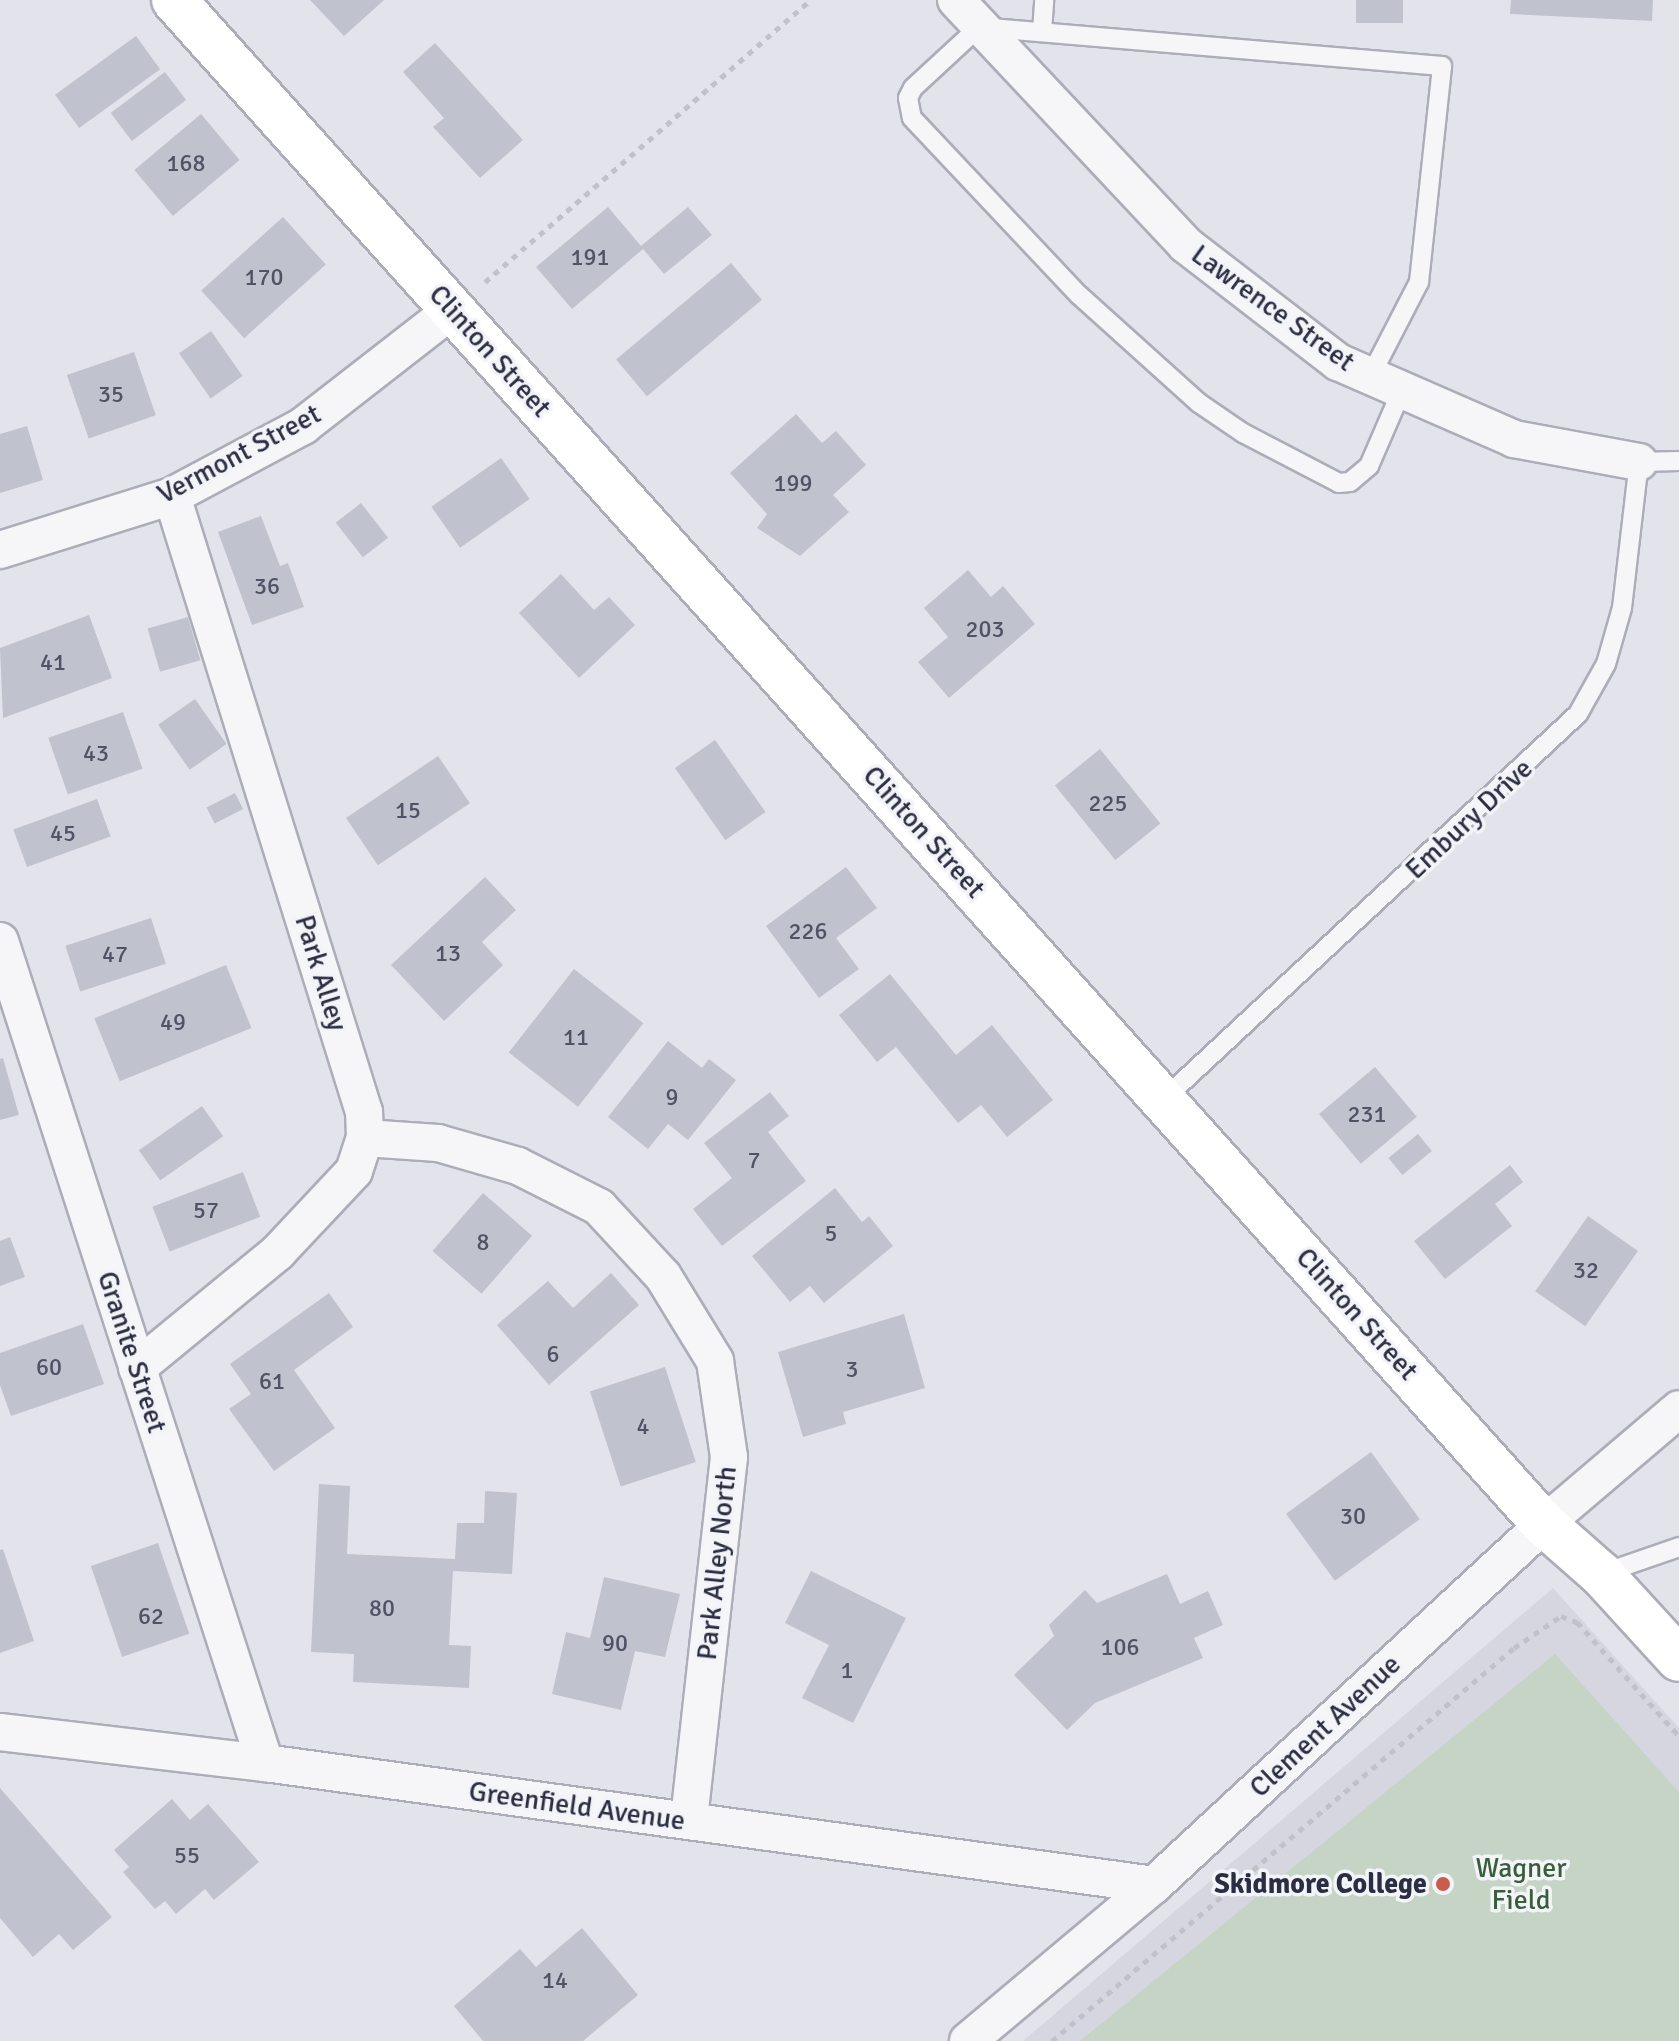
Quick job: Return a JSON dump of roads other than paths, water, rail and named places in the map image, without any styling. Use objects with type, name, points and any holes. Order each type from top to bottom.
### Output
[{"type":"street","name":"Clinton Street","points":[[174,0],[1165,1098],[1544,1524],[1601,1574],[1679,1659]]},
{"type":"street","name":"Lawrence Street","points":[[968,13],[1186,245],[1338,362],[1514,439],[1639,462]]},
{"type":"street","name":"Vermont Street","points":[[0,550],[172,496],[303,426],[452,310]]},
{"type":"street","name":"Park Alley","points":[[137,1368],[278,1252],[354,1171],[365,1138],[364,1112],[172,496]]},
{"type":"street","name":"Granite Street","points":[[0,941],[265,1763]]},
{"type":"street","name":"Park Alley North","points":[[365,1138],[438,1143],[518,1166],[599,1207],[663,1276],[715,1361],[729,1457],[689,1821]]},
{"type":"street","name":"Clement Avenue","points":[[968,2041],[1154,1885],[1544,1524],[1679,1409]]},
{"type":"street","name":"Greenfield Avenue","points":[[0,1732],[265,1763],[1154,1885]]},
{"type":"lane","points":[[1042,32],[1044,0]]},
{"type":"lane","points":[[968,13],[1042,32],[1442,66],[1419,282],[1386,385],[1369,466],[1362,477],[1339,483],[1243,433],[1199,403],[1079,295],[912,118],[908,98],[913,88],[968,13]]},
{"type":"lane","name":"Lawrence Street","points":[[1639,462],[1679,461]]},
{"type":"lane","name":"Embury Drive","points":[[1165,1098],[1534,760],[1578,714],[1606,664],[1622,608],[1639,462]]},
{"type":"lane","points":[[1601,1574],[1679,1547]]},
{"type":"place","name":"Skidmore College","points":[[1443,1884]]},
{"type":"park label","name":"Wagner Field","points":[[1521,1884]]}]
